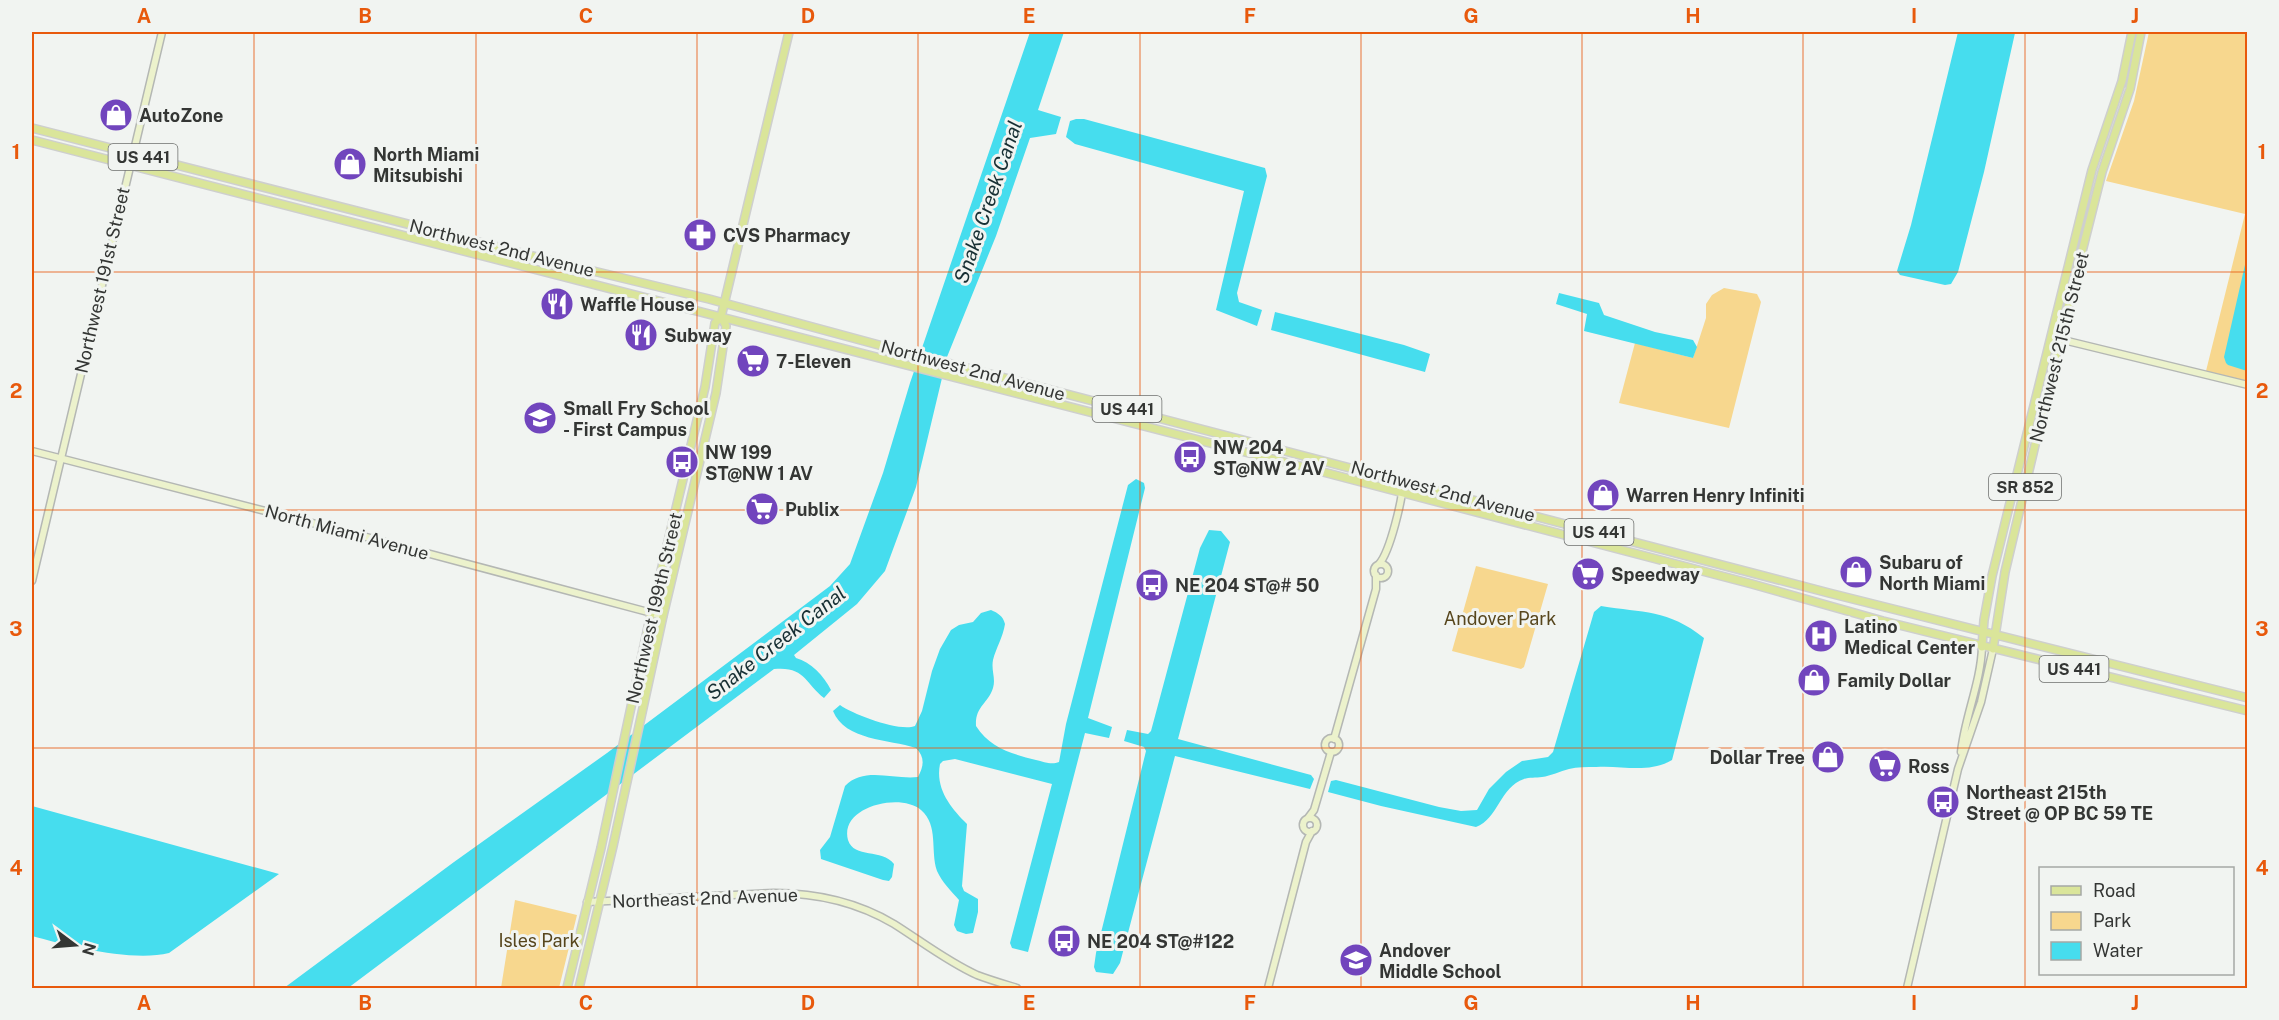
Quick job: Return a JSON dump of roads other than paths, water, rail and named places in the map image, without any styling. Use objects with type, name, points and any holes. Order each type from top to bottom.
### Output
[{"type":"main road","name":"Northwest 199th Street","points":[[567,988],[613,794],[651,613],[705,387],[715,323],[721,317],[789,32]]},
{"type":"main road","name":"Northwest 215th Street","points":[[1982,647],[1990,586],[2009,507],[2092,170],[2122,81],[2132,32]]},
{"type":"main road","name":"Northwest 215th Street","points":[[1993,650],[2005,572],[2060,339],[2102,172],[2130,89],[2141,32]]},
{"type":"main road","name":"Northwest 2nd Avenue","points":[[32,128],[550,261],[724,303],[919,356],[1983,632]]},
{"type":"main road","name":"Northwest 2nd Avenue","points":[[32,140],[1723,576],[1982,647]]},
{"type":"main road","name":"Northwest 199th Street","points":[[579,988],[716,393],[726,326],[721,317]]},
{"type":"main road","points":[[2009,507],[2020,510]]},
{"type":"main road","name":"US 441","points":[[1983,632],[2245,698]]},
{"type":"main road","name":"US 441","points":[[1982,647],[2247,711]]},
{"type":"main road","points":[[2197,699],[2211,697],[2220,692]]},
{"type":"main road","points":[[2218,704],[2227,698],[2245,698]]},
{"type":"street","name":"Northwest 191st Street","points":[[32,580],[162,32]]},
{"type":"street","points":[[2051,337],[2247,386]]},
{"type":"street","name":"North Miami Avenue","points":[[32,451],[663,616]]},
{"type":"street","points":[[1380,576],[1388,574],[1386,555],[1407,482]]},
{"type":"street","points":[[1380,576],[1375,569],[1386,555]]},
{"type":"street","points":[[1379,564],[1387,567]]},
{"type":"street","points":[[1268,988],[1306,841],[1317,827],[1312,819],[1331,752],[1337,751],[1339,747],[1334,738],[1380,576]]},
{"type":"street","name":"Northwest 215th Street","points":[[1907,988],[1958,769],[1964,728],[1981,661],[1982,647]]},
{"type":"street","name":"Northwest 215th Street","points":[[1958,769],[1981,702],[1993,650]]},
{"type":"street","points":[[1306,841],[1303,823],[1312,819]]},
{"type":"street","points":[[1305,829],[1312,831]]},
{"type":"street","name":"Northeast 2nd Avenue","points":[[587,902],[774,893],[800,893],[823,897],[849,903],[873,913],[976,975],[1017,988]]},
{"type":"water","name":"Snake Creek Canal","points":[[1030,32],[1064,32],[1038,110],[1061,117],[1056,134],[1030,138],[996,236],[947,357],[916,487],[885,571],[857,604],[794,655],[816,670],[831,690],[824,698],[798,673],[792,670],[774,669],[348,988],[284,988],[454,862],[607,753],[830,586],[850,564],[883,473],[910,383]]},
{"type":"water","points":[[1958,32],[2015,33],[1984,172],[1958,272],[1951,284],[1945,285],[1900,275],[1897,271],[1911,225]]},
{"type":"water","points":[[1084,119],[1265,168],[1267,176],[1237,293],[1239,302],[1262,310],[1257,326],[1216,310],[1244,191],[1075,144],[1066,137],[1070,121]]},
{"type":"water","points":[[2247,256],[2247,371],[2228,365],[2224,357]]},
{"type":"water","points":[[1559,293],[1599,303],[1604,315],[1655,332],[1693,340],[1697,347],[1693,358],[1584,331],[1587,314],[1556,304]]},
{"type":"water","points":[[1275,312],[1404,345],[1430,354],[1425,372],[1271,330]]},
{"type":"water","points":[[1136,479],[1144,483],[1145,488],[1088,718],[1112,727],[1109,738],[1085,733],[1028,952],[1012,948],[1010,943],[1052,784],[955,759],[943,761],[940,764],[942,790],[950,805],[967,824],[962,886],[964,891],[978,899],[978,912],[973,933],[966,934],[957,931],[954,925],[959,900],[937,871],[932,831],[927,816],[911,805],[899,802],[873,806],[862,811],[853,819],[848,828],[848,840],[856,850],[883,856],[894,864],[889,881],[821,859],[820,850],[830,837],[845,786],[853,780],[870,775],[918,777],[922,765],[921,755],[916,748],[857,734],[839,721],[833,711],[840,705],[877,722],[899,727],[915,726],[922,711],[940,649],[951,630],[959,625],[973,622],[981,613],[994,611],[1002,617],[1005,624],[993,660],[993,688],[980,709],[976,726],[988,740],[1002,749],[1045,762],[1059,762],[1066,724],[1128,485]]},
{"type":"water","points":[[1209,530],[1221,531],[1230,542],[1178,739],[1311,775],[1314,779],[1310,789],[1175,756],[1120,963],[1113,974],[1096,972],[1094,967],[1096,953],[1146,751],[1144,747],[1124,741],[1127,730],[1148,734],[1151,731],[1200,548]]},
{"type":"water","points":[[1601,606],[1667,617],[1704,638],[1672,760],[1654,767],[1575,768],[1524,779],[1509,789],[1489,817],[1476,827],[1328,792],[1331,781],[1336,780],[1439,807],[1461,811],[1477,810],[1489,789],[1506,772],[1522,761],[1548,757],[1553,752],[1594,612]]},
{"type":"water","points":[[32,806],[279,874],[169,953],[137,956],[119,954],[81,948],[32,936]]},
{"type":"place","name":"AutoZone","points":[[116,115]]},
{"type":"place","name":"North Miami Mitsubishi","points":[[350,164]]},
{"type":"place","name":"CVS Pharmacy","points":[[700,235]]},
{"type":"place","name":"Waffle House","points":[[557,304]]},
{"type":"place","name":"Subway","points":[[641,335]]},
{"type":"place","name":"7-Eleven","points":[[753,361]]},
{"type":"place","name":"Small Fry School - First Campus","points":[[540,418]]},
{"type":"place","name":"NW 204 ST@NW 2 AV","points":[[1190,457]]},
{"type":"place","name":"NW 199 ST@NW 1 AV","points":[[682,462]]},
{"type":"place","name":"Warren Henry Infiniti","points":[[1603,495]]},
{"type":"place","name":"Publix","points":[[762,509]]},
{"type":"place","name":"Subaru of North Miami","points":[[1856,572]]},
{"type":"place","name":"Speedway","points":[[1588,574]]},
{"type":"place","name":"NE 204 ST@# 50","points":[[1152,585]]},
{"type":"place","name":"Latino Medical Center","points":[[1821,636]]},
{"type":"place","name":"Family Dollar","points":[[1814,680]]},
{"type":"place","name":"Dollar Tree","points":[[1828,757]]},
{"type":"place","name":"Ross","points":[[1885,766]]},
{"type":"place","name":"Northeast 215th Street @ OP BC 59 TE","points":[[1943,802]]},
{"type":"place","name":"NE 204 ST@#122","points":[[1064,941]]},
{"type":"place","name":"Andover Middle School","points":[[1356,960]]},
{"type":"park label","name":"Andover Park","points":[[1500,618]]},
{"type":"park label","name":"Isles Park","points":[[539,940]]}]
